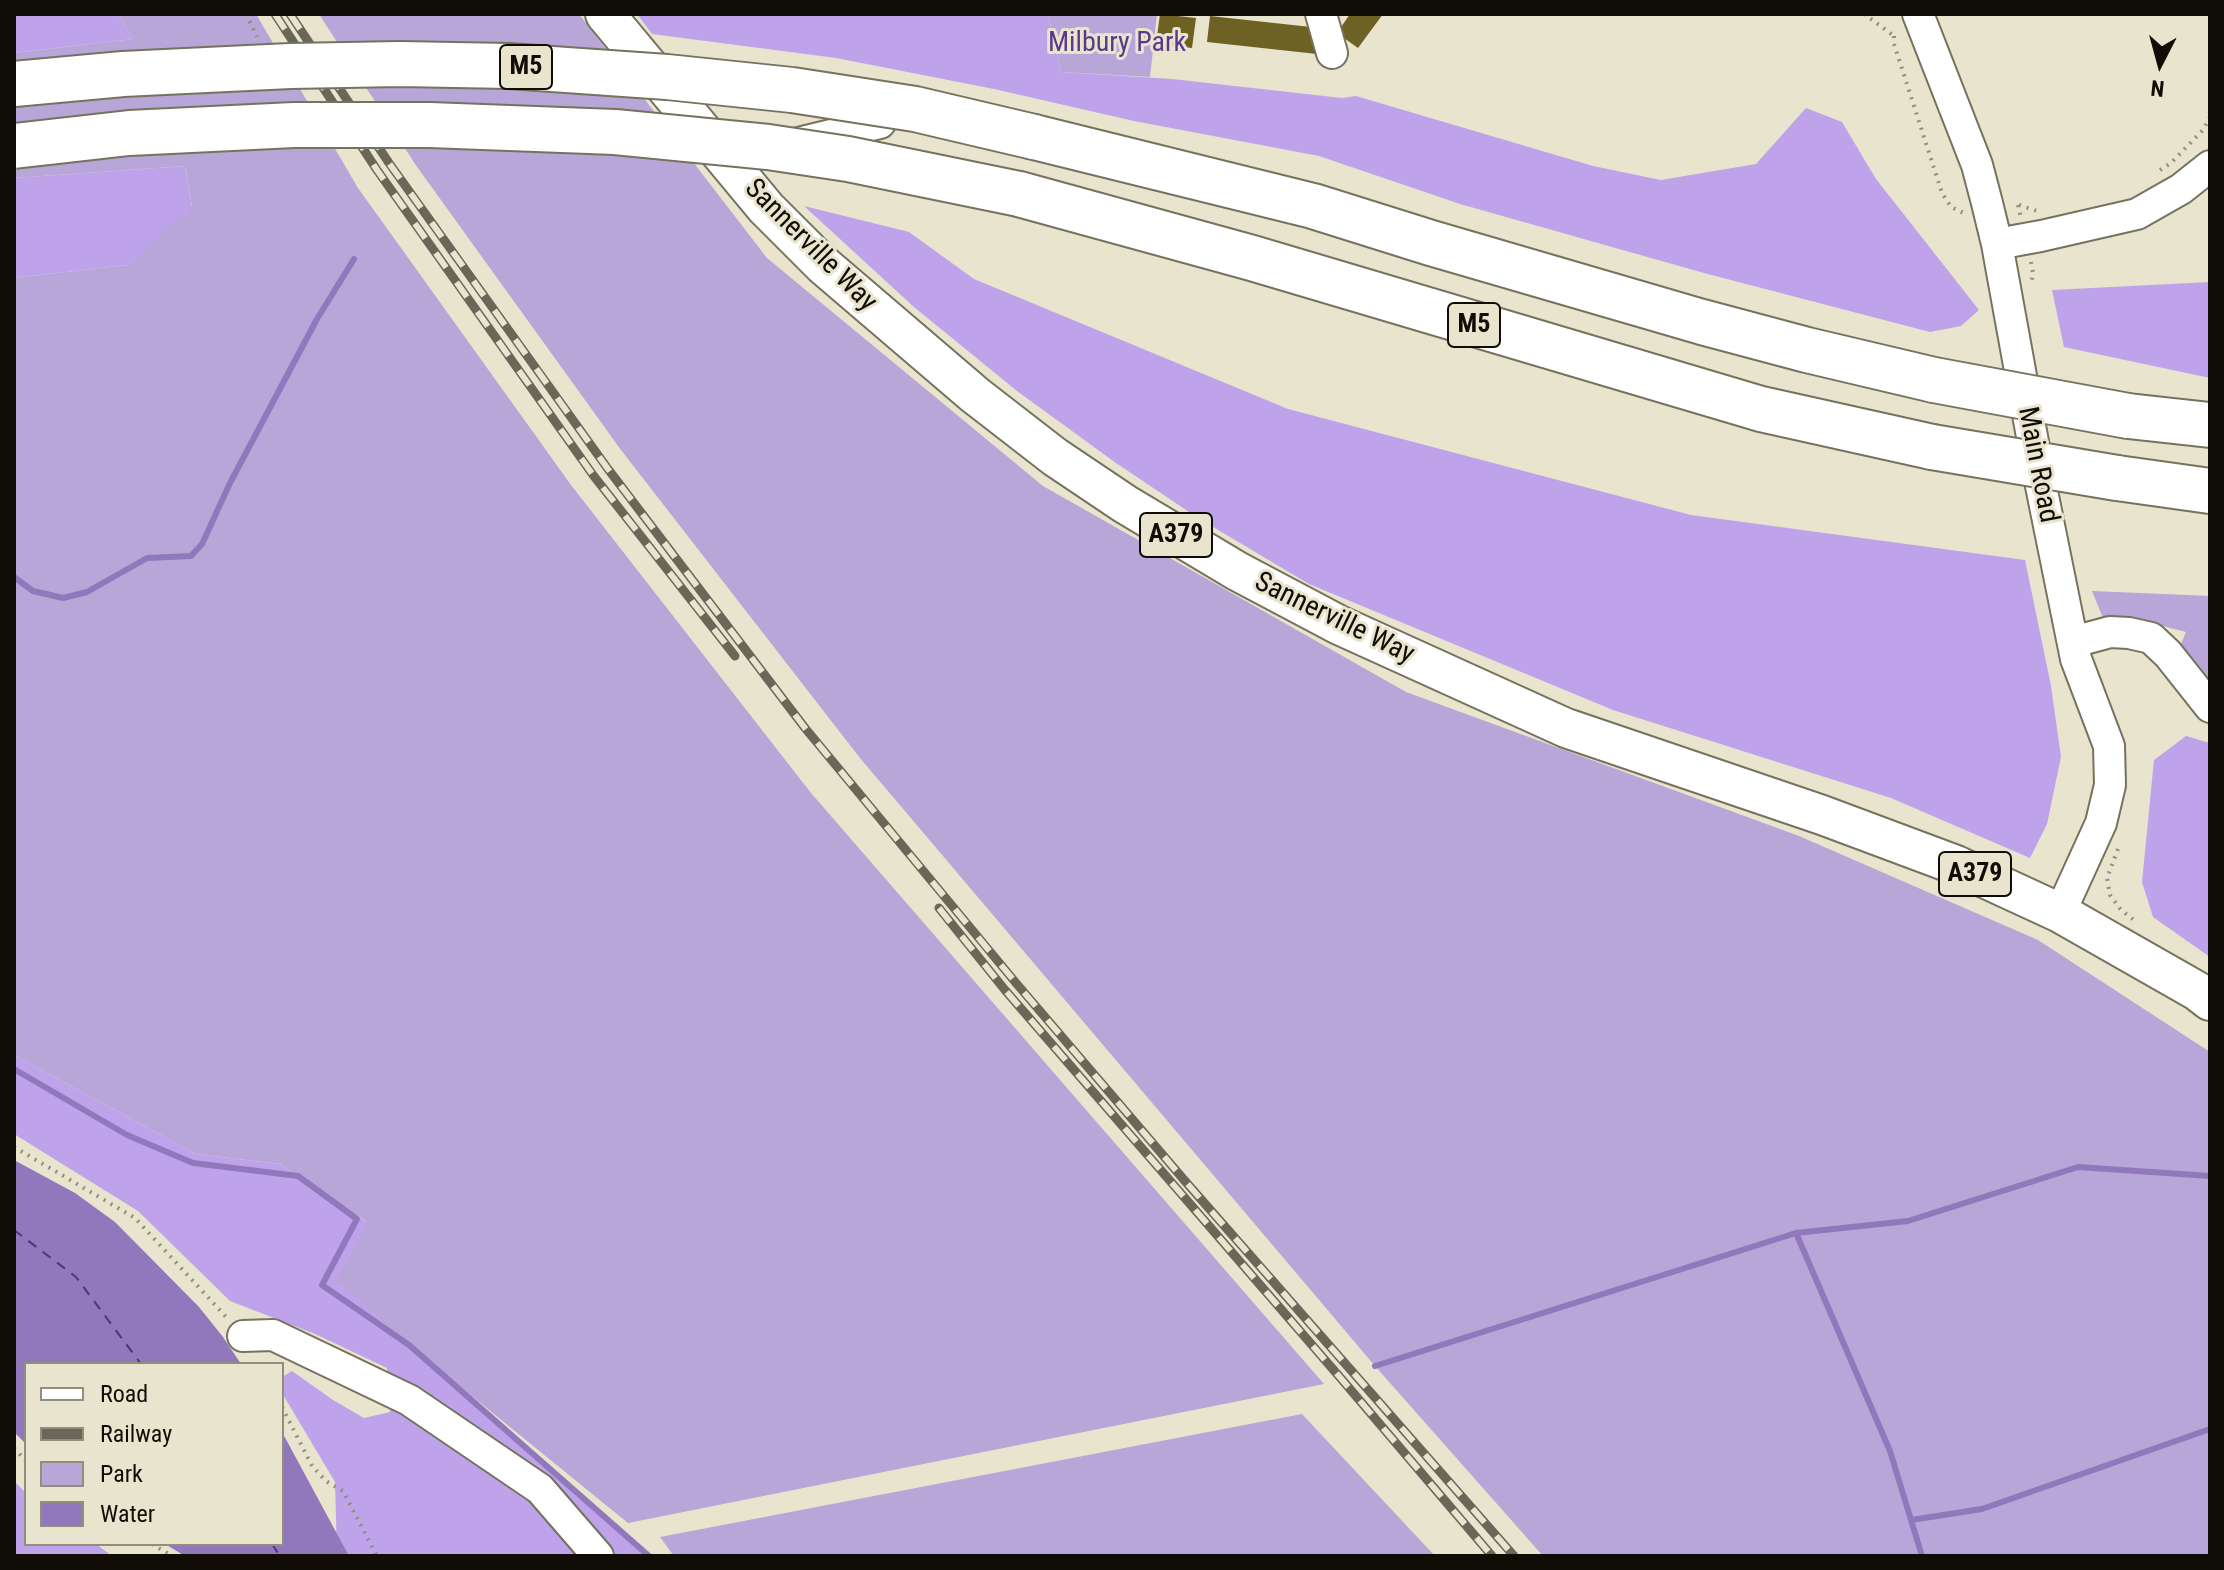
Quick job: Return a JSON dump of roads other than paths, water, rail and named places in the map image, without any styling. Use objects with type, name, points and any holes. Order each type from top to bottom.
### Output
[{"type":"highway","name":"M5","points":[[14,84],[123,74],[400,64],[509,66],[727,82],[832,95],[915,109],[1313,206],[1461,252],[1807,350],[1934,380],[2128,416],[2210,425]]},
{"type":"highway","name":"M5","points":[[14,146],[129,133],[294,125],[430,125],[615,132],[752,145],[848,159],[1019,194],[1252,258],[1761,409],[1932,447],[2210,491]]},
{"type":"main road","name":"Sannerville Way","points":[[605,14],[766,208],[823,265],[975,395],[1113,497],[1237,571],[1339,625],[1566,728],[1956,865],[2060,913],[2210,1001]]},
{"type":"street","points":[[1321,14],[1332,53]]},
{"type":"street","name":"Main Road","points":[[1918,14],[1977,165],[1997,244],[2076,659],[2109,746],[2110,785],[2101,823],[2060,913]]},
{"type":"street","points":[[726,161],[880,123]]},
{"type":"street","points":[[1997,244],[2137,214],[2181,189],[2210,166]]},
{"type":"street","points":[[2073,642],[2110,632],[2151,638],[2168,654],[2210,707]]},
{"type":"street","points":[[243,1336],[273,1335],[409,1400],[540,1489],[598,1556]]},
{"type":"water","points":[[14,1160],[75,1193],[115,1222],[199,1307],[240,1362],[24,1362],[24,1442],[14,1432]]},
{"type":"water","points":[[284,1436],[349,1556],[185,1556],[168,1546],[284,1546]]},
{"type":"waterway","points":[[14,577],[33,591],[63,598],[87,592],[147,558],[191,556],[202,544],[230,483],[317,319],[354,259]]},
{"type":"waterway","points":[[14,1069],[127,1135],[193,1163],[298,1176],[357,1219],[322,1285],[409,1345],[649,1556]]},
{"type":"waterway","points":[[1375,1366],[1796,1233],[1908,1221],[2078,1167],[2210,1176]]},
{"type":"waterway","points":[[1796,1233],[1890,1451],[1922,1556]]},
{"type":"waterway","points":[[1911,1520],[1982,1509],[2210,1429]]},
{"type":"railway","points":[[275,14],[377,170],[593,475],[735,656]]},
{"type":"railway","points":[[290,14],[389,163],[608,469],[805,728],[1185,1181],[1514,1556]]},
{"type":"railway","points":[[939,908],[1005,990],[1492,1556]]},
{"type":"park label","name":"Milbury Park","points":[[1117,44]]}]
